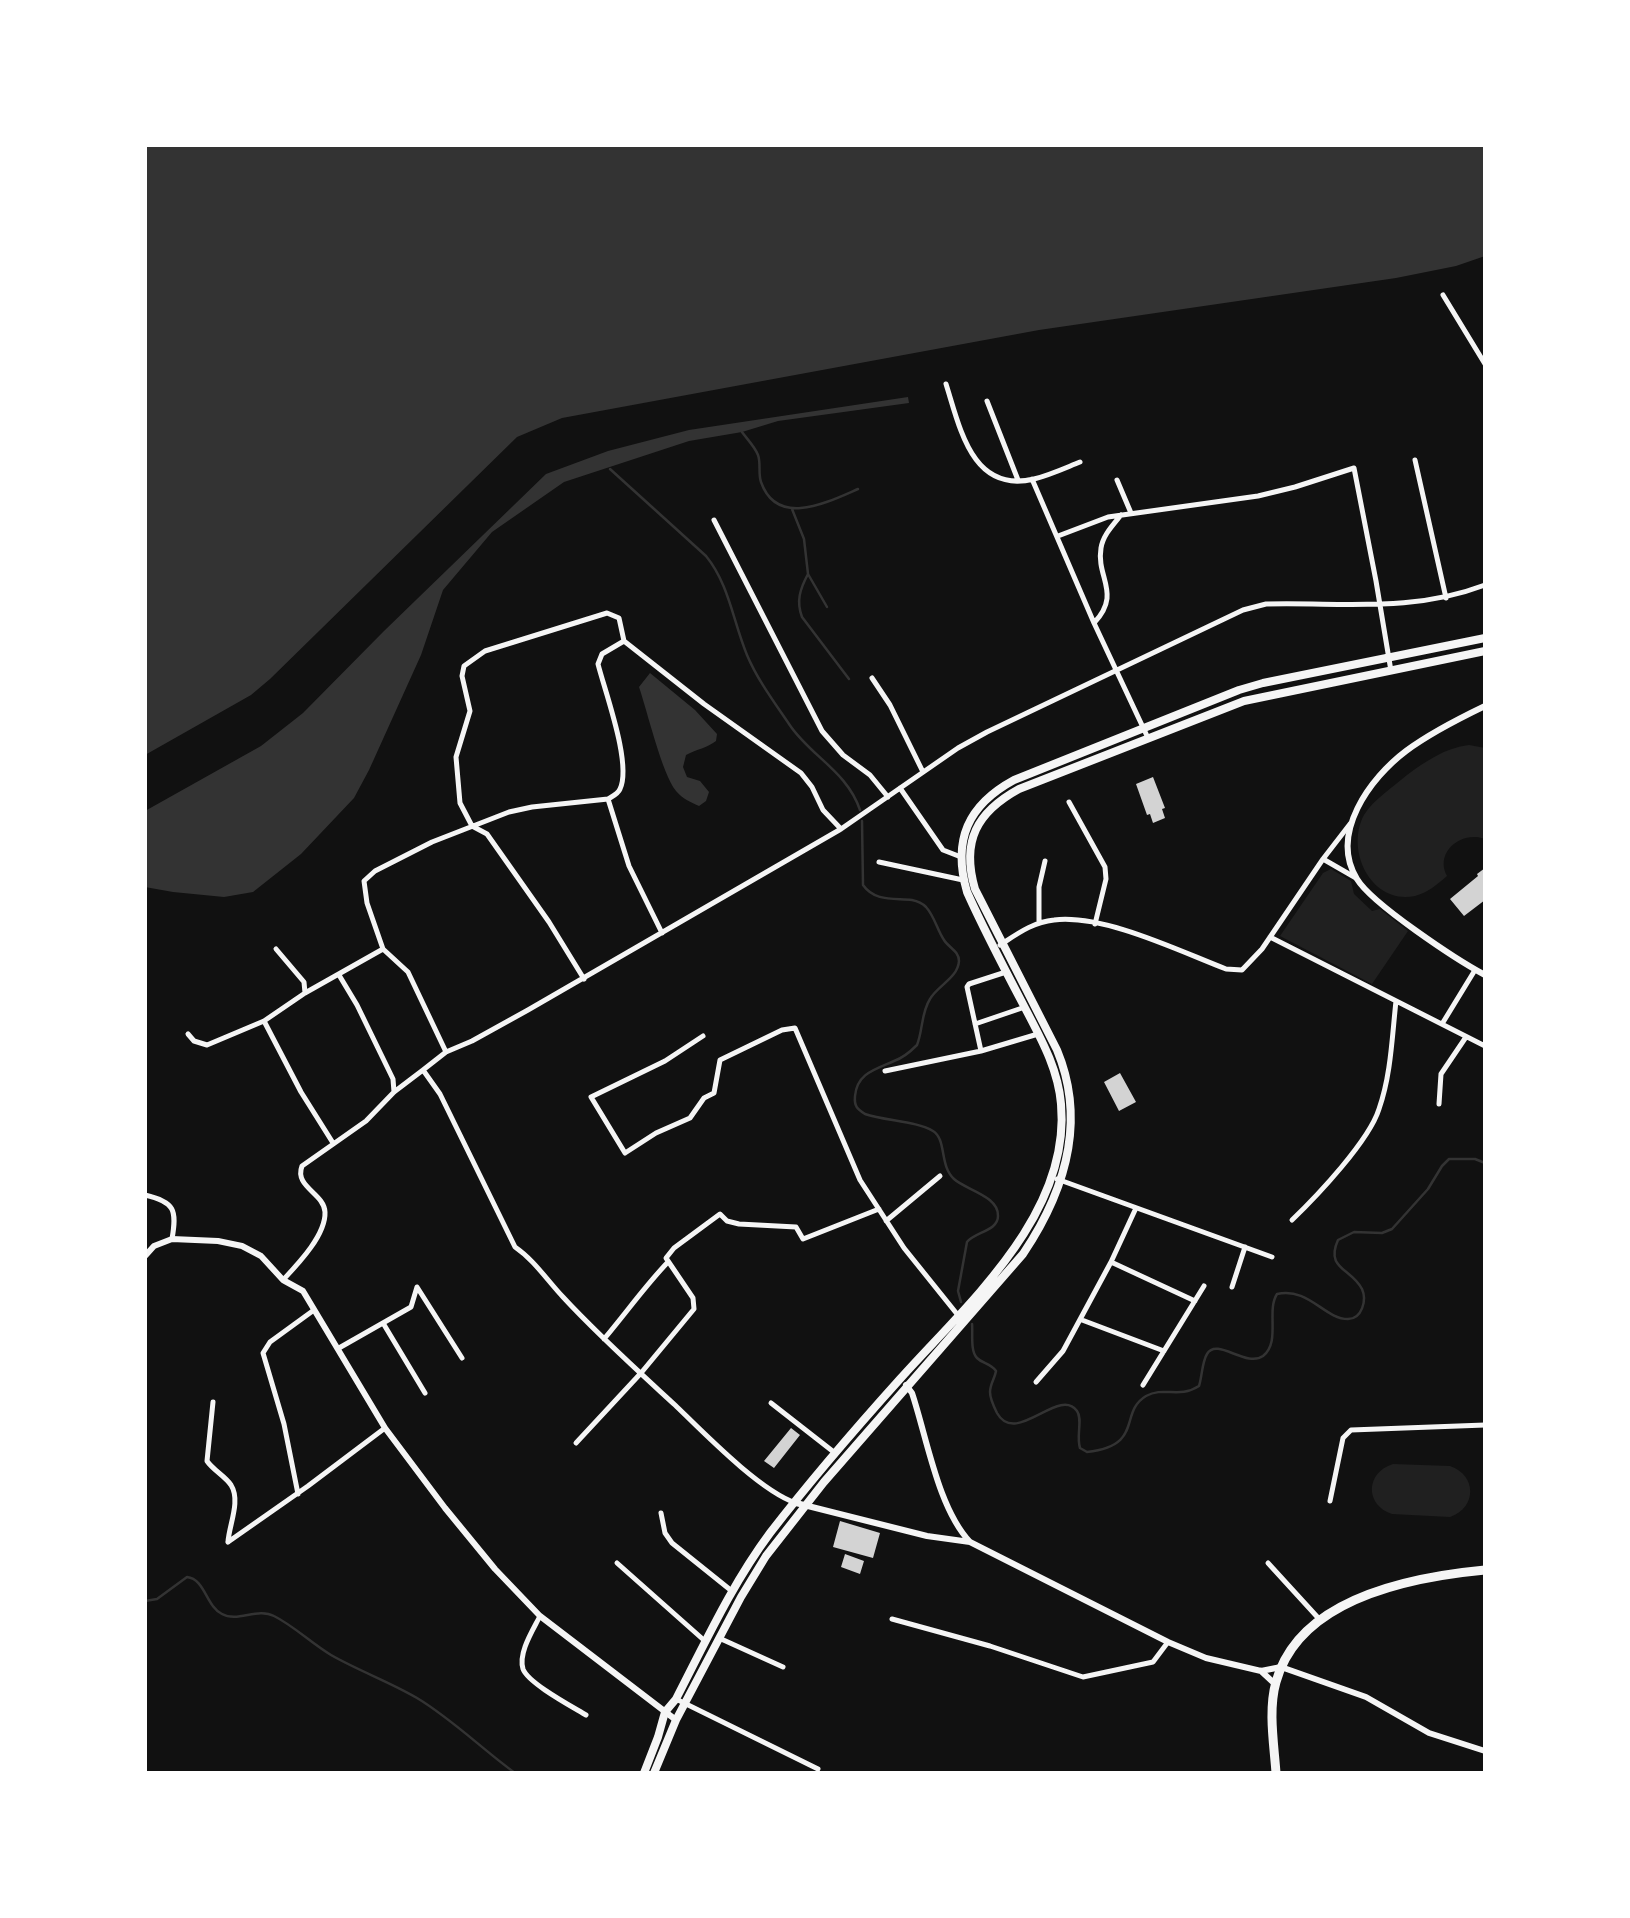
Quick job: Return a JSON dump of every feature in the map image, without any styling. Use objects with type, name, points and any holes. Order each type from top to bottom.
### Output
[{"type":"highway","points":[[1276,1773],[1273,1702],[1275,1684],[1281,1667],[1297,1643],[1321,1621],[1367,1594],[1392,1585],[1452,1573],[1485,1570]]},
{"type":"main road","points":[[654,1773],[676,1720],[680,1702],[706,1643],[763,1543],[835,1453],[1007,1258],[1034,1216],[1051,1177],[1060,1144],[1065,1092],[1038,1034],[1029,1005],[1006,972],[999,946],[971,902],[963,880],[961,857],[972,815],[993,792],[1014,780],[1206,702],[1263,683],[1485,638]]},
{"type":"main road","points":[[644,1773],[665,1713],[680,1702],[766,1556],[805,1505],[1023,1254],[1043,1221],[1061,1181],[1071,1137],[1062,1062],[999,946],[975,889],[970,868],[972,842],[980,820],[999,800],[1018,789],[1244,701],[1485,651]]},
{"type":"street","points":[[1443,295],[1485,364]]},
{"type":"street","points":[[946,384],[957,419],[974,457],[988,473],[999,478],[1032,480],[1080,462]]},
{"type":"street","points":[[987,401],[1018,480]]},
{"type":"street","points":[[1415,460],[1446,598]]},
{"type":"street","points":[[1058,536],[1121,514],[1258,496],[1354,468],[1391,671]]},
{"type":"street","points":[[1032,480],[1148,738]]},
{"type":"street","points":[[1117,480],[1131,513]]},
{"type":"street","points":[[1094,623],[1103,612],[1108,594],[1101,548],[1108,531],[1121,514]]},
{"type":"street","points":[[714,520],[822,731],[843,755],[870,775],[888,797]]},
{"type":"street","points":[[283,1280],[307,1254],[322,1226],[325,1214],[324,1205],[301,1180],[299,1173],[305,1162],[366,1121],[394,1092],[446,1052],[472,1041],[584,979],[841,830],[923,772],[987,732],[1255,606],[1287,603],[1414,603],[1446,598],[1485,585]]},
{"type":"street","points":[[584,979],[549,922],[487,834],[472,826],[460,803],[456,757],[470,711],[462,676],[464,666],[485,652],[607,613],[619,618],[624,641],[704,704],[801,773],[813,787],[823,810],[841,830]]},
{"type":"street","points":[[446,1052],[408,972],[383,948],[367,903],[364,887],[367,876],[432,842],[509,812],[608,799],[619,793],[623,782],[624,760],[598,664],[602,654],[624,641]]},
{"type":"street","points":[[872,678],[890,705],[923,772]]},
{"type":"street","points":[[999,946],[1024,929],[1039,923],[1068,920],[1096,924],[1136,935],[1226,969],[1242,970],[1270,937],[1323,859],[1352,822],[1374,782],[1399,757],[1428,736],[1485,706]]},
{"type":"street","points":[[900,788],[943,850],[961,857]]},
{"type":"street","points":[[608,799],[629,866],[662,933]]},
{"type":"street","points":[[1069,802],[1105,867],[1106,880],[1096,924]]},
{"type":"street","points":[[1352,822],[1348,850],[1356,878]]},
{"type":"street","points":[[1323,859],[1356,878],[1377,900],[1485,975]]},
{"type":"street","points":[[1039,923],[1039,887],[1045,861]]},
{"type":"street","points":[[878,862],[963,880]]},
{"type":"street","points":[[1270,937],[1485,1046]]},
{"type":"street","points":[[188,1034],[194,1041],[207,1045],[264,1021],[305,993],[383,948]]},
{"type":"street","points":[[276,949],[303,982],[305,993]]},
{"type":"street","points":[[1442,1024],[1475,970]]},
{"type":"street","points":[[981,1051],[967,985],[1006,972]]},
{"type":"street","points":[[339,975],[358,1005],[393,1079],[394,1092]]},
{"type":"street","points":[[1292,1220],[1335,1173],[1370,1129],[1379,1112],[1385,1090],[1396,1001]]},
{"type":"street","points":[[975,1024],[1029,1005]]},
{"type":"street","points":[[264,1021],[301,1092],[332,1143]]},
{"type":"street","points":[[703,1036],[665,1061],[592,1097],[625,1153],[656,1133],[690,1118],[704,1098],[714,1093],[720,1060],[782,1030],[795,1028],[860,1180],[924,1275],[957,1314]]},
{"type":"street","points":[[885,1071],[981,1051],[1038,1034]]},
{"type":"street","points":[[1439,1104],[1441,1074],[1466,1037]]},
{"type":"street","points":[[423,1070],[440,1094],[515,1247],[528,1256],[604,1339],[717,1445],[780,1497],[927,1536],[970,1542],[1168,1642],[1206,1658],[1261,1671],[1281,1667],[1366,1697],[1429,1733],[1485,1751]]},
{"type":"street","points":[[886,1221],[940,1176]]},
{"type":"street","points":[[1051,1177],[1272,1257]]},
{"type":"street","points":[[145,1195],[160,1198],[171,1206],[175,1213],[172,1239]]},
{"type":"street","points":[[1036,1382],[1063,1351],[1082,1320],[1136,1208]]},
{"type":"street","points":[[576,1443],[641,1373],[694,1309],[693,1298],[666,1258],[674,1248],[720,1214],[727,1221],[739,1224],[796,1227],[803,1239],[879,1209]]},
{"type":"street","points":[[145,1256],[154,1246],[172,1239],[218,1241],[242,1247],[261,1256],[283,1280],[303,1291],[385,1428],[495,1569],[540,1616],[676,1720]]},
{"type":"street","points":[[1233,1287],[1245,1247]]},
{"type":"street","points":[[604,1339],[638,1299],[649,1280],[668,1262]]},
{"type":"street","points":[[1111,1262],[1195,1301]]},
{"type":"street","points":[[1143,1385],[1204,1286]]},
{"type":"street","points":[[339,1348],[411,1307],[417,1287],[462,1358]]},
{"type":"street","points":[[298,1494],[284,1424],[263,1353],[270,1342],[314,1310]]},
{"type":"street","points":[[1082,1320],[1164,1351]]},
{"type":"street","points":[[383,1324],[425,1393]]},
{"type":"street","points":[[900,1379],[912,1393],[950,1513],[970,1542]]},
{"type":"street","points":[[213,1402],[207,1461],[230,1483],[234,1493],[228,1542],[298,1494],[385,1428]]},
{"type":"street","points":[[771,1403],[835,1453]]},
{"type":"street","points":[[1330,1501],[1343,1438],[1351,1430],[1485,1425]]},
{"type":"street","points":[[661,1513],[665,1533],[672,1543],[733,1592]]},
{"type":"street","points":[[617,1563],[706,1643]]},
{"type":"street","points":[[1268,1563],[1321,1621]]},
{"type":"street","points":[[540,1616],[526,1647],[524,1671],[531,1679],[586,1715]]},
{"type":"street","points":[[892,1619],[990,1646],[1083,1677],[1153,1662],[1168,1642]]},
{"type":"street","points":[[719,1638],[783,1667]]},
{"type":"street","points":[[1261,1671],[1275,1684]]},
{"type":"street","points":[[680,1702],[818,1769]]},
{"type":"shaded area","points":[[145,145],[1485,145],[1485,256],[1456,266],[1396,278],[1039,330],[562,418],[517,437],[251,695],[145,755]]},
{"type":"shaded area","points":[[908,397],[909,403],[778,421],[742,432],[689,441],[564,482],[492,532],[443,590],[421,655],[354,798],[301,854],[253,892],[224,897],[145,887],[145,811],[261,746],[303,713],[546,474],[608,451],[689,430]]},
{"type":"shaded area","points":[[650,673],[695,710],[717,734],[716,741],[686,755],[683,767],[687,777],[700,781],[709,792],[706,801],[699,806],[676,791],[665,771],[639,687]]},
{"type":"shaded area","points":[[1469,745],[1485,748],[1485,839],[1468,838],[1452,845],[1444,859],[1447,876],[1424,893],[1399,897],[1386,892],[1375,884],[1360,858],[1359,829],[1364,815],[1384,794],[1421,765],[1444,752]]},
{"type":"shaded area","points":[[1331,869],[1351,881],[1354,894],[1372,911],[1380,909],[1408,931],[1372,984],[1280,936],[1323,873]]},
{"type":"shaded area","points":[[1393,1464],[1450,1466],[1459,1470],[1469,1484],[1469,1499],[1459,1513],[1450,1517],[1392,1514],[1383,1510],[1373,1497],[1373,1481],[1384,1468]]},
{"type":"building","points":[[1153,777],[1165,808],[1162,809],[1165,818],[1153,823],[1150,814],[1147,815],[1136,784]]},
{"type":"building","points":[[1485,868],[1485,900],[1464,916],[1450,899]]},
{"type":"building","points":[[1120,1073],[1136,1102],[1119,1111],[1104,1082]]},
{"type":"building","points":[[791,1428],[800,1435],[774,1468],[764,1461]]},
{"type":"building","points":[[840,1521],[880,1533],[873,1558],[833,1547]]},
{"type":"building","points":[[845,1554],[864,1561],[860,1574],[841,1567]]},
{"type":"waterway","points":[[742,432],[758,455],[761,482],[769,496],[779,504],[804,508],[858,489]]},
{"type":"waterway","points":[[610,469],[706,556],[720,578],[747,655],[761,682],[798,735],[846,785],[860,810]]},
{"type":"waterway","points":[[792,509],[804,539],[808,574],[827,607]]},
{"type":"waterway","points":[[808,574],[800,595],[802,617],[849,679]]},
{"type":"waterway","points":[[862,821],[863,885],[879,897],[912,900],[925,906],[944,940],[959,958],[955,972],[927,1004],[917,1045],[903,1056],[863,1077],[855,1099],[857,1107],[865,1114],[918,1125],[933,1131],[940,1140],[949,1173],[959,1183],[988,1198],[997,1209],[998,1216],[994,1225],[967,1242],[958,1291],[961,1302]]},
{"type":"waterway","points":[[972,1324],[975,1355],[996,1371],[990,1395],[997,1413],[1005,1422],[1015,1424],[1069,1405],[1079,1414],[1080,1448],[1087,1452],[1105,1448],[1117,1443],[1124,1436],[1133,1411],[1146,1396],[1159,1392],[1185,1392],[1199,1386],[1205,1357],[1212,1350],[1225,1350],[1256,1359],[1263,1356],[1271,1343],[1273,1309],[1277,1294],[1298,1295],[1339,1318],[1357,1316],[1362,1308],[1363,1293],[1357,1282],[1337,1263],[1335,1250],[1338,1240],[1354,1232],[1382,1233],[1392,1229],[1428,1189],[1449,1159],[1475,1159],[1485,1163]]},
{"type":"waterway","points":[[145,1601],[157,1599],[187,1577],[198,1582],[212,1605],[222,1614],[234,1617],[261,1613],[274,1616],[331,1655],[430,1706],[515,1773]]}]
